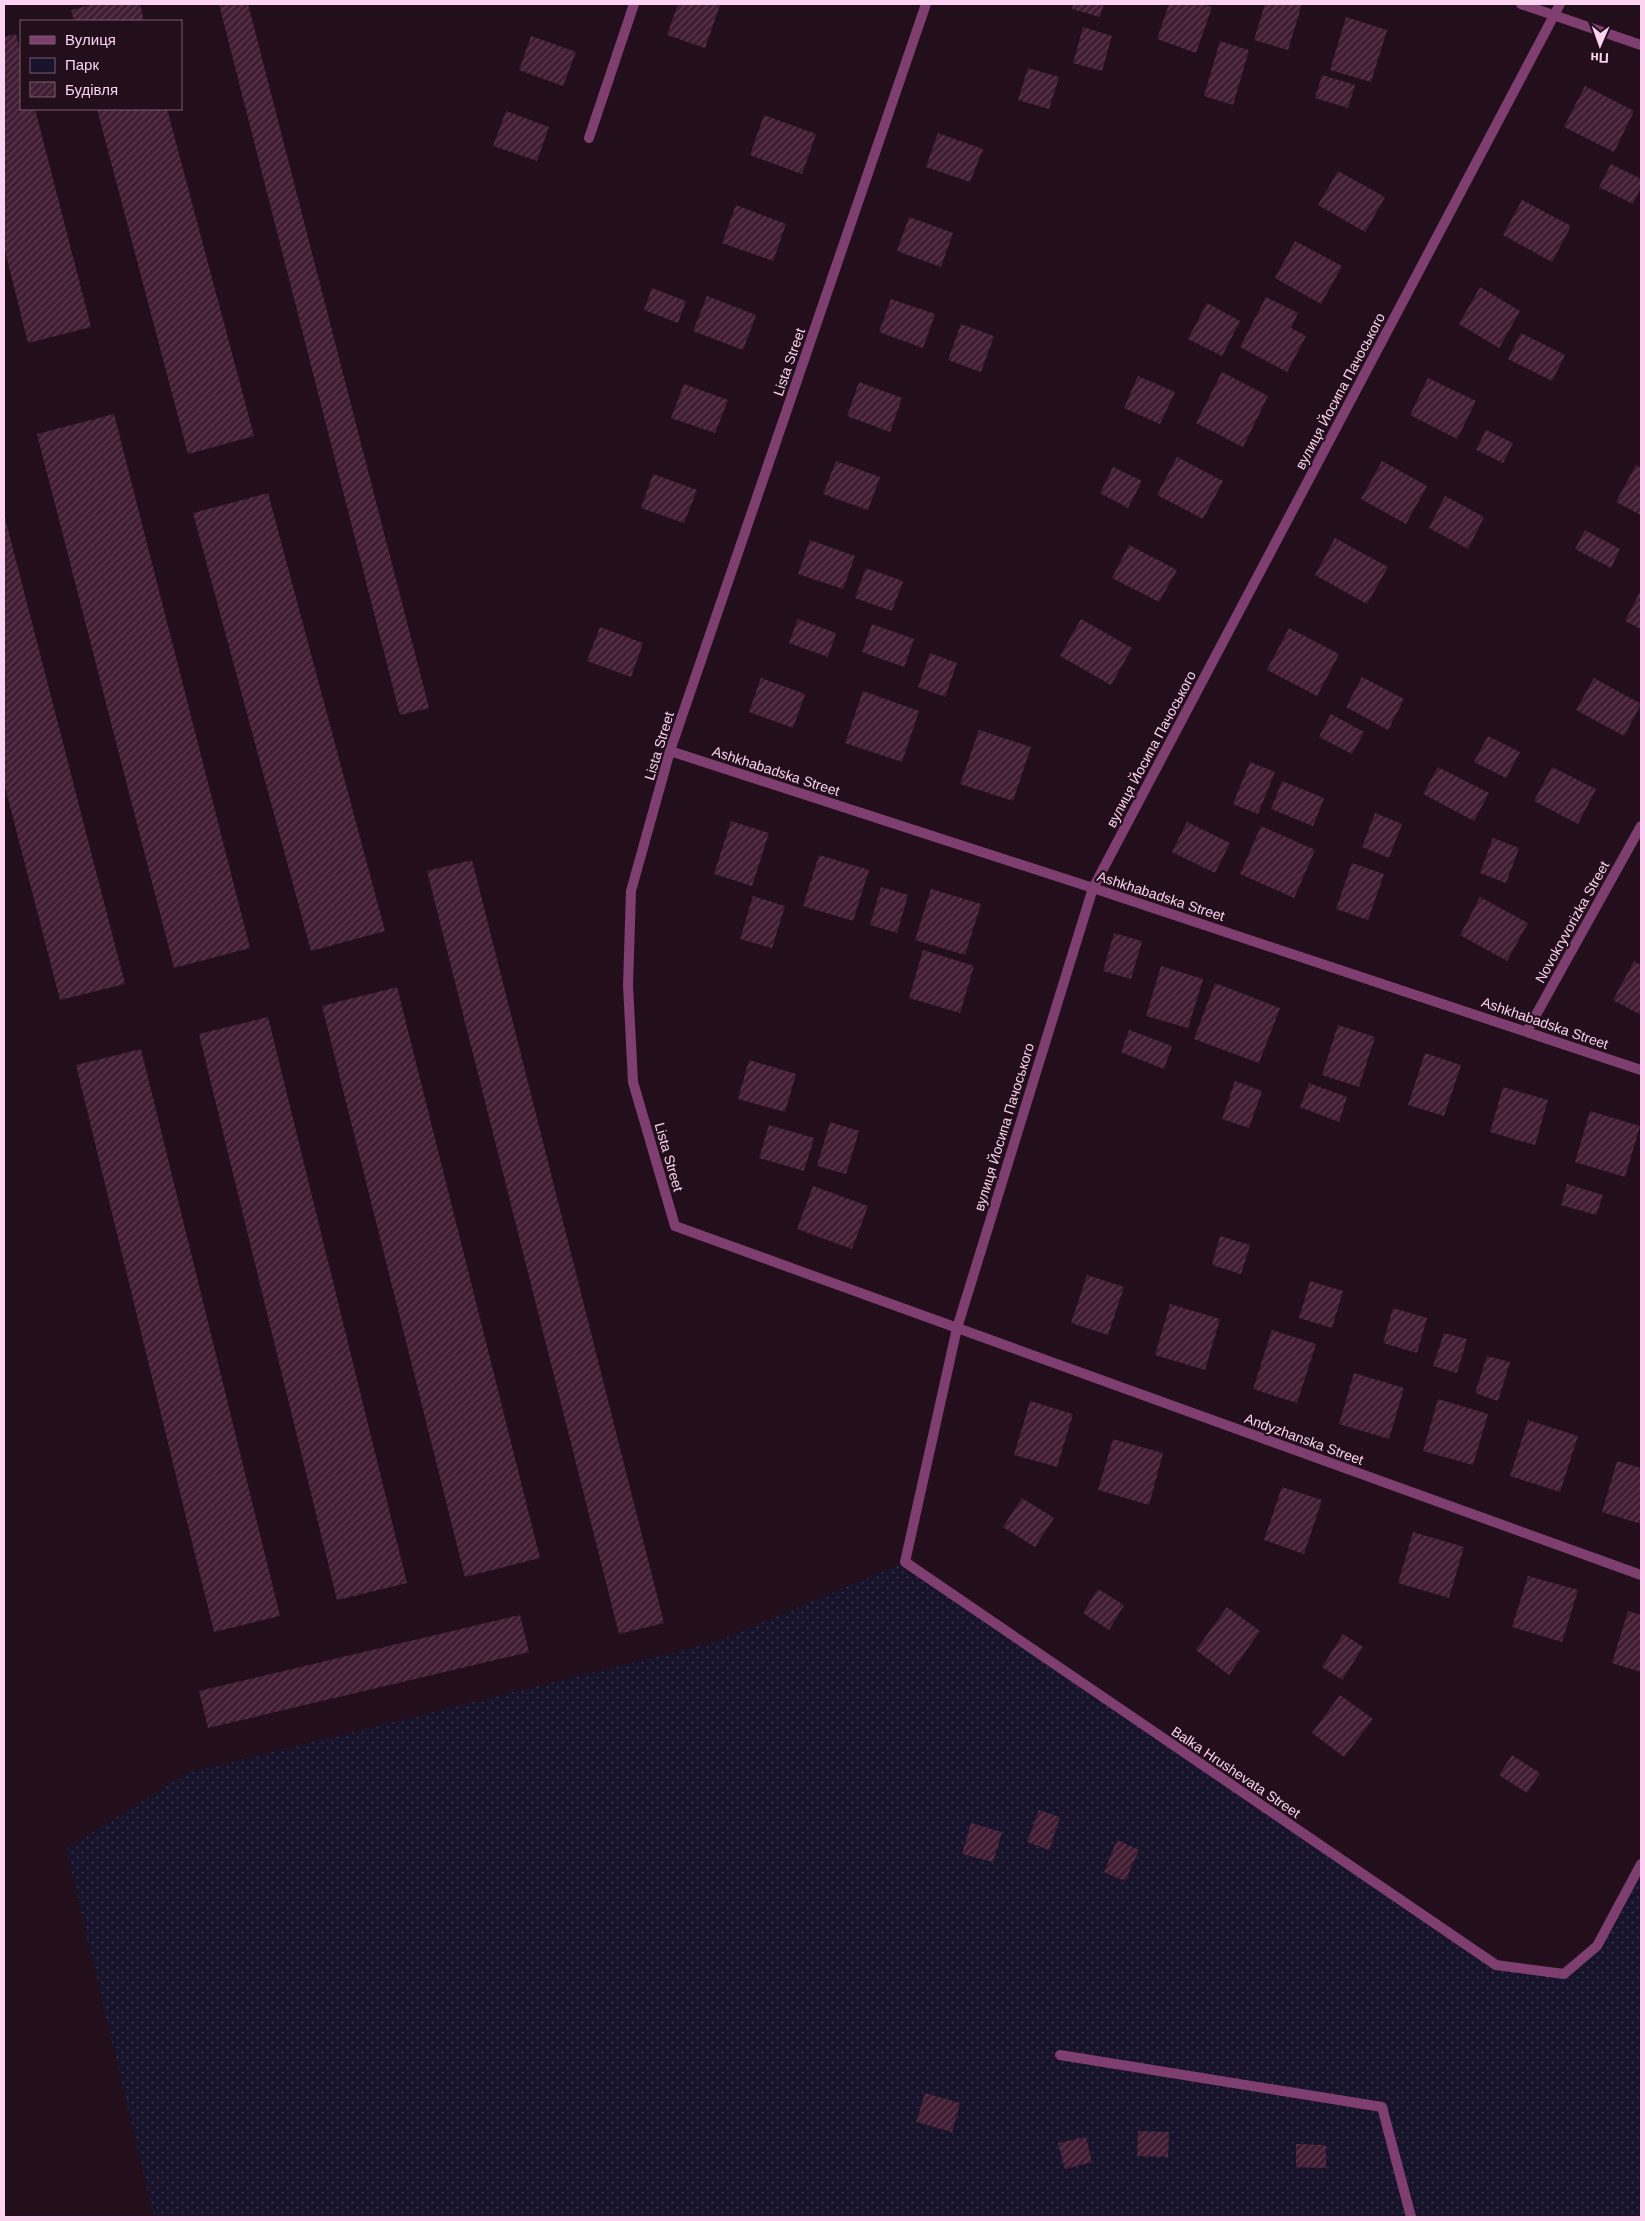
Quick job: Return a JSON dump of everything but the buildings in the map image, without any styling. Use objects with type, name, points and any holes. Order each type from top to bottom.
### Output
[{"type":"street","points":[[589,138],[634,4]]},
{"type":"street","name":"Lista Street","points":[[926,4],[670,751],[631,892],[628,985],[633,1082],[675,1226],[957,1328]]},
{"type":"street","points":[[1521,4],[1641,45]]},
{"type":"street","name":"вулиця Йосипа Пачоського","points":[[904,1562],[957,1328],[1093,888],[1560,4]]},
{"type":"street","name":"Ashkhabadska Street","points":[[670,751],[1093,888],[1641,1070]]},
{"type":"street","name":"Novokryvorizka Street","points":[[1527,1031],[1641,826]]},
{"type":"street","name":"Andyzhanska Street","points":[[957,1328],[1641,1575]]},
{"type":"street","name":"Balka Hrushevata Street","points":[[904,1562],[1496,1965],[1564,1974],[1597,1946],[1641,1864]]},
{"type":"street","points":[[1060,2055],[1382,2107],[1411,2217]]},
{"type":"green space","points":[[905,1562],[1496,1965],[1564,1974],[1597,1946],[1641,1864],[1641,2217],[154,2217],[66,1849],[187,1773],[716,1642]]}]
